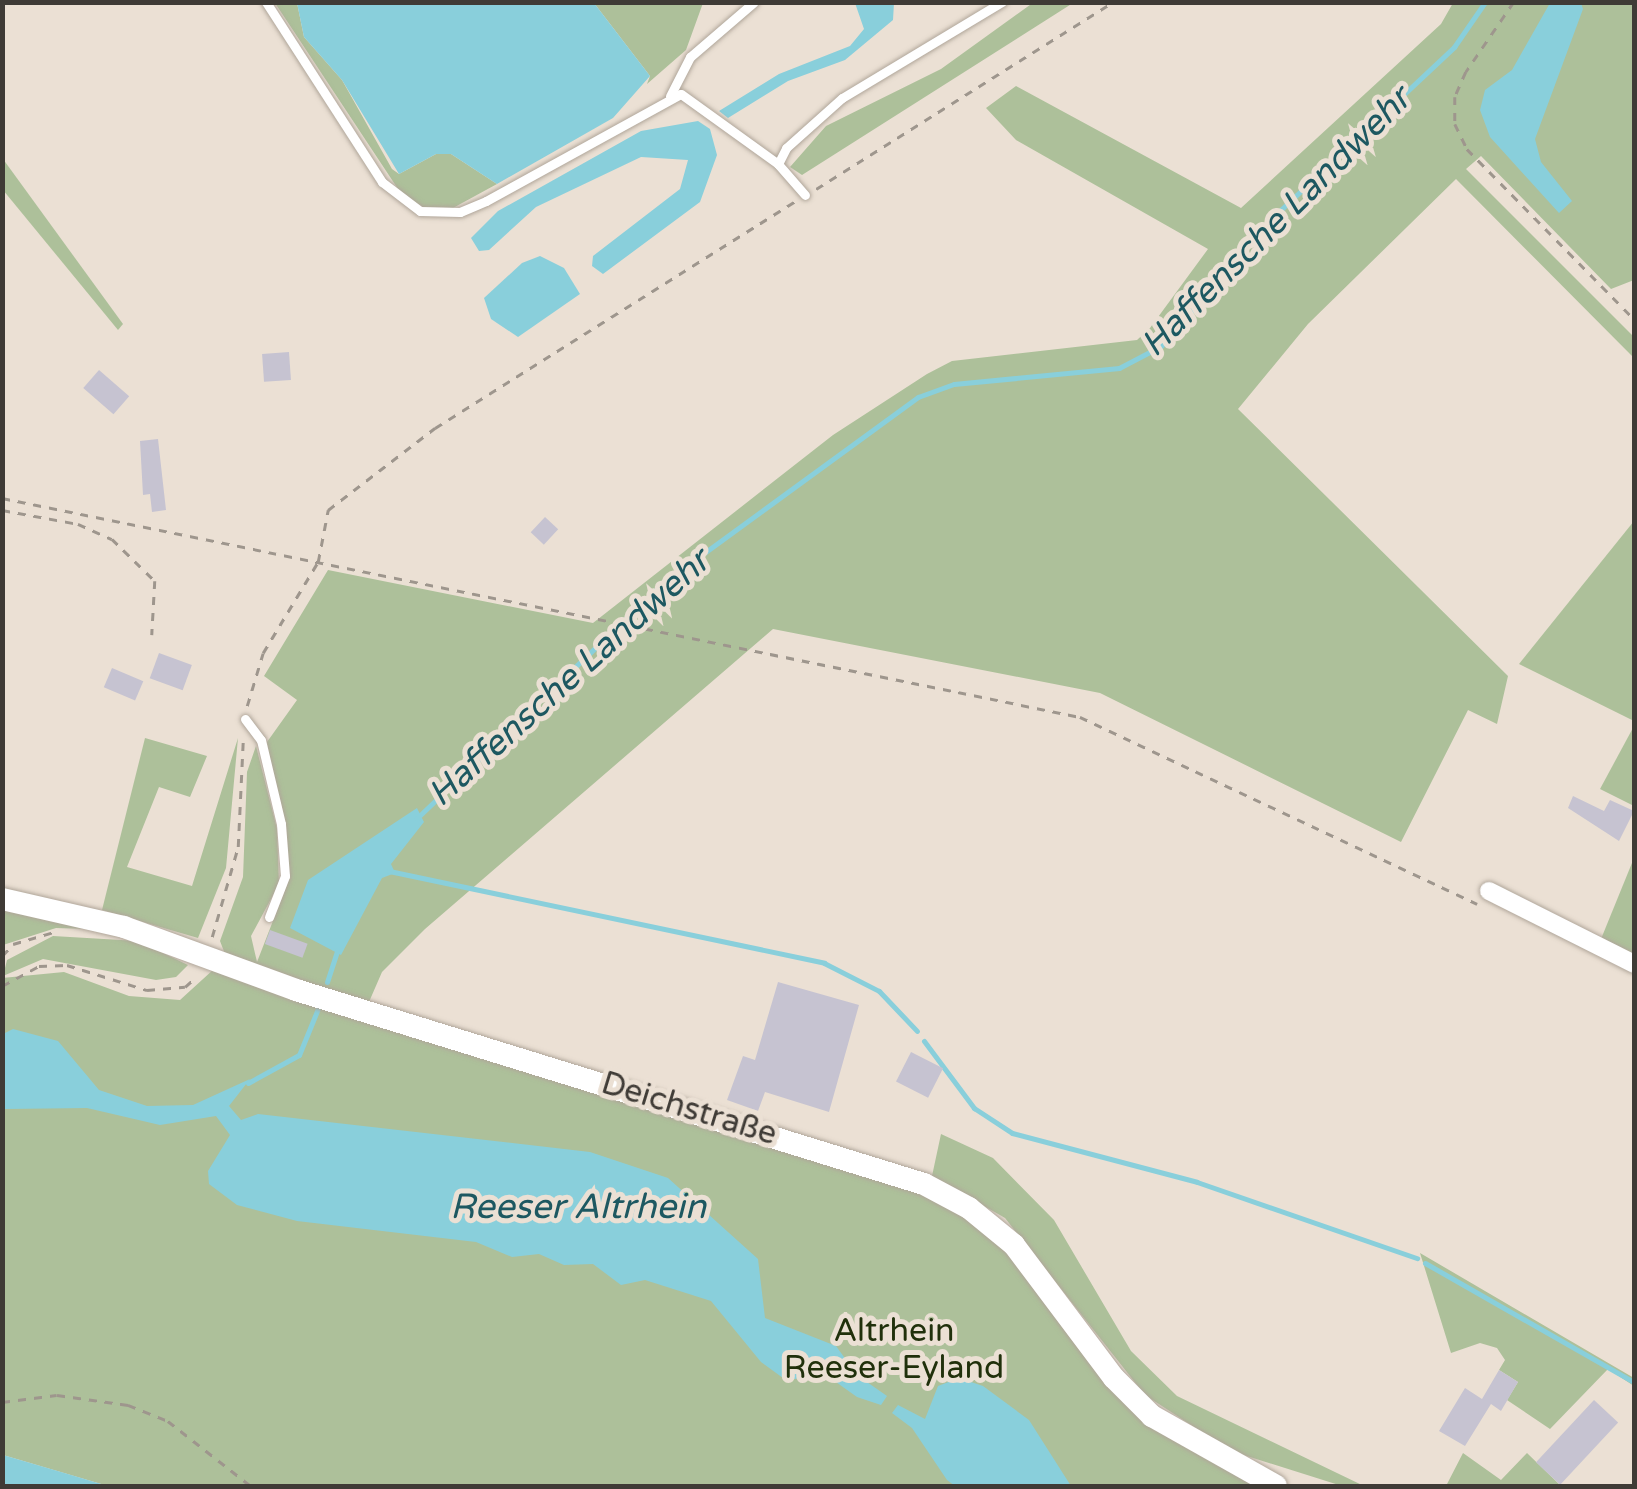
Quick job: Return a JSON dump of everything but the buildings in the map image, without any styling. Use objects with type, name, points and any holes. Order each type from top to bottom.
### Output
[{"type":"street","points":[[1489,891],[1634,964]]},
{"type":"street","name":"Deichstraße","points":[[2,898],[95,918],[206,954],[296,990],[924,1184],[969,1208],[1014,1245],[1114,1378],[1152,1416],[1276,1486]]},
{"type":"lane","points":[[266,2],[382,182],[420,211],[460,212],[670,96],[690,57],[754,2]]},
{"type":"lane","points":[[778,164],[786,148],[842,98],[1002,2]]},
{"type":"lane","points":[[670,96],[694,98],[778,164],[805,196]]},
{"type":"lane","points":[[245,719],[261,740],[281,824],[285,876],[269,917]]},
{"type":"path","points":[[2,986],[25,970],[67,965],[131,987],[170,990],[192,983],[206,954],[235,864],[245,719],[263,653],[318,562],[328,510],[435,428],[1114,2]]},
{"type":"path","points":[[1514,2],[1466,72],[1455,97],[1455,124],[1467,149],[1634,319]]},
{"type":"path","points":[[2,498],[1080,717],[1492,912]]},
{"type":"path","points":[[2,510],[78,524],[112,539],[155,581],[152,635]]},
{"type":"path","points":[[2,956],[13,944],[70,932]]},
{"type":"path","points":[[2,1402],[58,1395],[128,1405],[168,1422],[251,1486]]},
{"type":"green space","points":[[1034,2],[1073,3],[802,175],[790,167],[826,126],[941,69]]},
{"type":"green space","points":[[275,3],[297,3],[304,37],[342,80],[392,169],[399,174],[436,154],[451,154],[497,184],[453,208],[423,207],[402,195]]},
{"type":"green space","points":[[594,3],[703,3],[686,50],[647,84],[650,76]]},
{"type":"green space","name":"Altrhein Reeser-Eyland","points":[[1453,3],[1634,3],[1634,280],[1611,289],[1481,156],[1466,169],[1634,337],[1634,358],[1456,179],[1308,324],[1238,409],[1508,676],[1497,724],[1468,710],[1401,842],[1100,693],[773,629],[425,929],[382,972],[362,1018],[909,1186],[976,1224],[1012,1256],[1105,1381],[1259,1486],[108,1486],[3,1455],[2,978],[64,972],[129,996],[180,1000],[214,969],[225,954],[220,941],[243,877],[247,772],[256,746],[277,829],[279,884],[251,936],[257,962],[290,877],[267,742],[297,700],[264,676],[328,570],[593,623],[833,435],[927,374],[952,361],[1137,340],[1150,328],[1208,249],[1016,140],[986,108],[1016,86],[1241,208],[1441,24]]},
{"type":"green space","points":[[3,159],[123,324],[118,330],[3,190]]},
{"type":"green space","points":[[1634,521],[1634,721],[1519,664]]},
{"type":"green space","points":[[1634,726],[1634,806],[1600,789]]},
{"type":"green space","points":[[145,738],[207,756],[190,797],[159,787],[127,867],[192,886],[238,738],[226,868],[198,938],[102,910]]},
{"type":"green space","points":[[1634,858],[1634,955],[1601,939]]},
{"type":"green space","points":[[2,909],[92,929],[56,928],[3,945]]},
{"type":"green space","points":[[53,936],[138,941],[188,965],[176,977],[156,980],[43,959],[3,976],[7,960]]},
{"type":"green space","points":[[941,1134],[993,1158],[1054,1220],[1131,1351],[1177,1396],[1364,1486],[1342,1486],[1231,1451],[1145,1395],[1005,1218],[932,1176]]},
{"type":"green space","points":[[1420,1253],[1634,1378],[1634,1386],[1608,1369],[1550,1429],[1507,1400],[1518,1382],[1499,1370],[1505,1360],[1497,1348],[1480,1343],[1451,1353]]},
{"type":"green space","points":[[1463,1453],[1501,1480],[1527,1453],[1561,1486],[1446,1486]]},
{"type":"water","points":[[297,3],[594,3],[650,76],[613,118],[497,184],[451,154],[436,154],[399,174],[342,80],[304,37]]},
{"type":"water","points":[[855,3],[894,3],[893,20],[845,60],[788,81],[728,118],[719,111],[779,74],[850,46],[864,29]]},
{"type":"water","points":[[1550,3],[1581,3],[1583,9],[1535,139],[1541,162],[1572,201],[1559,213],[1490,137],[1480,110],[1485,90],[1512,70]]},
{"type":"water","points":[[698,121],[710,129],[717,155],[700,202],[603,274],[592,266],[593,256],[680,189],[688,160],[641,157],[536,207],[489,250],[479,251],[471,238],[498,211],[641,131]]},
{"type":"water","points":[[540,256],[564,268],[580,294],[518,337],[491,319],[484,298],[522,263]]},
{"type":"water","points":[[417,808],[424,822],[391,864],[395,873],[382,878],[341,955],[290,928],[308,880]]},
{"type":"water","name":"Reeser Altrhein","points":[[13,1029],[58,1041],[99,1090],[147,1106],[193,1105],[250,1079],[229,1106],[241,1120],[258,1114],[590,1152],[668,1178],[758,1259],[765,1318],[836,1346],[857,1375],[887,1396],[881,1405],[857,1397],[812,1365],[796,1379],[783,1378],[761,1362],[711,1301],[645,1280],[621,1285],[593,1264],[564,1265],[539,1254],[512,1257],[476,1242],[297,1221],[237,1205],[209,1184],[208,1171],[230,1135],[216,1116],[160,1125],[87,1108],[5,1109],[3,1034]]},
{"type":"water","points":[[959,1378],[983,1386],[1029,1420],[1071,1486],[955,1486],[947,1480],[912,1428],[892,1413],[898,1405],[925,1419],[938,1386]]},
{"type":"water","points":[[3,1455],[61,1472],[108,1486],[3,1486]]},
{"type":"waterway","name":"Haffensche Landwehr","points":[[417,818],[663,583],[918,397],[954,384],[1119,368],[1161,346],[1272,218],[1454,47],[1485,2]]},
{"type":"waterway","points":[[389,871],[824,963],[879,991],[917,1031]]},
{"type":"waterway","name":"Haffensche Landwehr","points":[[327,982],[337,951]]},
{"type":"waterway","points":[[248,1083],[299,1055],[319,1006]]},
{"type":"waterway","points":[[924,1041],[974,1108],[1012,1133],[1197,1182],[1417,1258]]},
{"type":"waterway","points":[[1425,1263],[1634,1382]]}]
